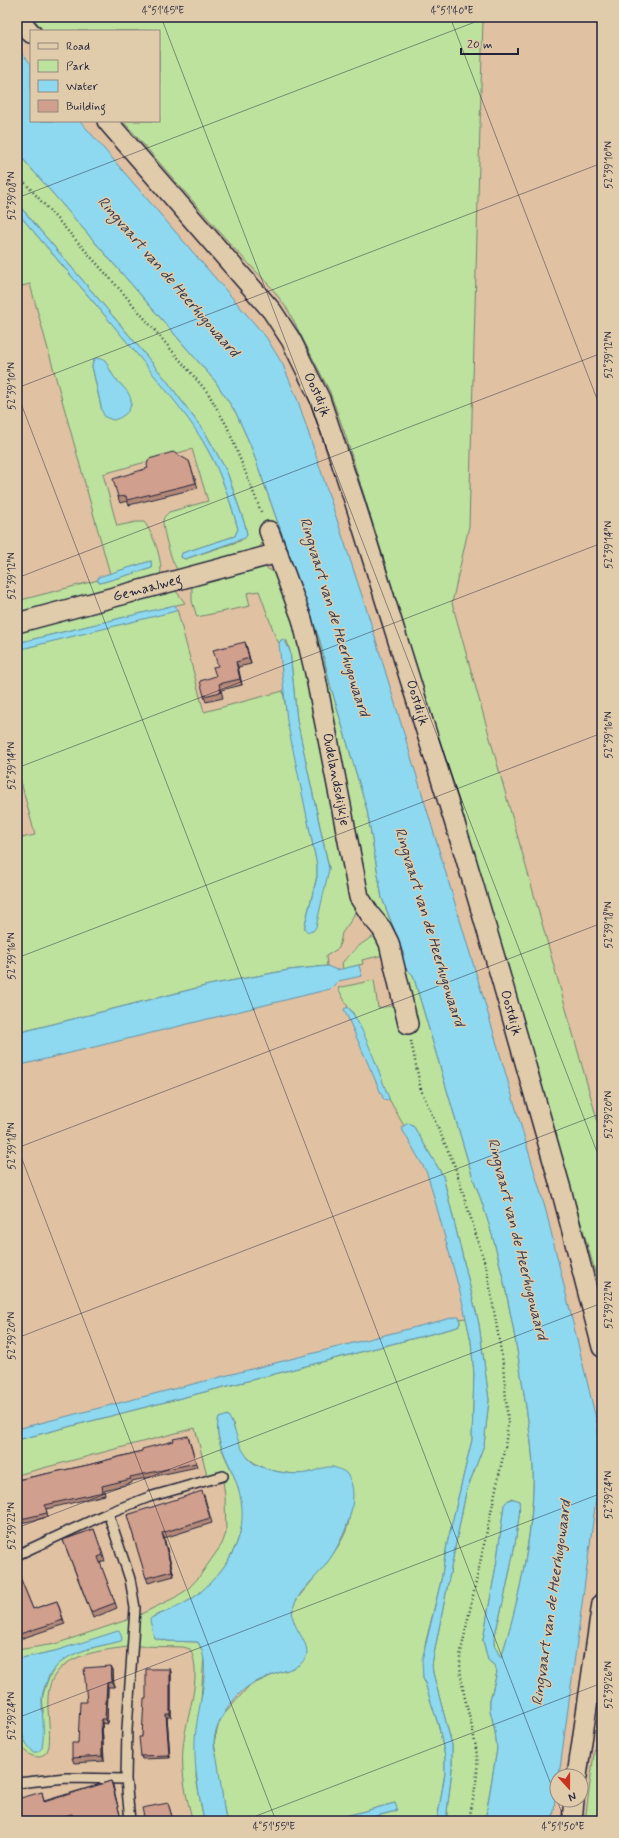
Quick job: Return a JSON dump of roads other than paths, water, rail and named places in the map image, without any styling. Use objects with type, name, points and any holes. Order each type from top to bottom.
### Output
[{"type":"street","points":[[17,17],[30,32]]},
{"type":"street","name":"Oostdijk","points":[[108,122],[272,311],[291,340],[320,399],[355,503],[467,863],[561,1188],[602,1347]]},
{"type":"street","name":"Oudelandsdijkje","points":[[269,531],[302,619],[313,666],[359,897],[390,943],[408,1024]]},
{"type":"street","name":"Gemaalweg","points":[[17,623],[278,553]]},
{"type":"street","points":[[578,1768],[602,1603]]},
{"type":"street","points":[[572,1821],[573,1808]]},
{"type":"lane","points":[[17,1555],[108,1513],[149,1497],[223,1476]]},
{"type":"lane","points":[[108,1513],[130,1579],[135,1608],[126,1729],[126,1779],[130,1821]]},
{"type":"lane","points":[[17,1783],[66,1778],[126,1779]]},
{"type":"water","name":"Ringvaart van de Heerhugowaard","points":[[17,48],[30,63],[30,122],[81,122],[266,337],[283,365],[298,401],[369,617],[546,1211],[598,1427],[600,1469],[560,1768],[549,1768],[549,1808],[554,1808],[553,1821],[485,1821],[497,1749],[495,1731],[490,1710],[490,1701],[497,1672],[495,1666],[488,1660],[483,1640],[497,1560],[504,1505],[507,1501],[512,1499],[519,1501],[516,1538],[494,1638],[494,1645],[501,1658],[518,1597],[532,1513],[533,1479],[529,1426],[504,1281],[490,1229],[473,1178],[413,975],[406,968],[403,969],[400,957],[404,955],[382,898],[367,810],[330,684],[320,641],[250,444],[236,413],[215,381],[17,152]]},
{"type":"water","points":[[17,203],[167,381],[206,434],[227,472],[245,525],[247,535],[245,538],[185,559],[181,557],[182,553],[235,536],[238,529],[218,470],[202,440],[179,406],[113,325],[17,212]]},
{"type":"water","points":[[96,358],[105,360],[114,377],[130,396],[131,406],[129,410],[122,416],[113,420],[105,417],[102,411],[92,366],[93,361]]},
{"type":"water","points":[[151,561],[152,568],[100,583],[98,582],[98,577]]},
{"type":"water","points":[[175,605],[177,609],[176,611],[17,650],[17,643]]},
{"type":"water","points":[[284,639],[290,651],[297,720],[329,869],[316,927],[313,931],[308,932],[305,929],[305,924],[317,877],[317,865],[287,721],[279,643]]},
{"type":"water","points":[[359,965],[362,976],[338,981],[330,989],[17,1066],[17,1033],[209,985],[289,970],[327,966],[337,970]]},
{"type":"water","points":[[348,1007],[360,1026],[376,1063],[389,1098],[388,1101],[384,1100],[344,1009]]},
{"type":"water","points":[[408,1123],[414,1127],[443,1176],[479,1324],[489,1400],[484,1445],[466,1492],[432,1664],[452,1745],[452,1769],[446,1821],[437,1821],[445,1773],[445,1757],[439,1727],[423,1677],[422,1660],[441,1581],[447,1544],[472,1440],[474,1374],[471,1341],[461,1296],[432,1190],[427,1173],[402,1129],[402,1127]]},
{"type":"water","points":[[459,1317],[460,1323],[458,1327],[17,1440],[17,1429]]},
{"type":"water","points":[[228,1415],[240,1445],[246,1456],[251,1461],[269,1470],[293,1474],[300,1474],[326,1467],[332,1467],[346,1473],[351,1483],[353,1494],[349,1520],[339,1544],[323,1569],[295,1602],[292,1615],[306,1646],[306,1657],[296,1667],[269,1676],[250,1685],[232,1703],[217,1727],[214,1746],[225,1815],[228,1821],[204,1821],[195,1762],[196,1730],[204,1677],[202,1652],[198,1642],[168,1641],[154,1638],[150,1620],[151,1618],[185,1603],[202,1591],[219,1573],[234,1550],[239,1538],[242,1513],[241,1501],[238,1488],[219,1439],[218,1432],[219,1418]]},
{"type":"water","points":[[118,1631],[120,1632],[122,1639],[121,1641],[91,1648],[72,1655],[56,1667],[49,1676],[42,1697],[42,1748],[38,1752],[33,1752],[26,1743],[17,1724],[17,1659],[55,1651]]},
{"type":"water","points":[[395,1803],[397,1808],[396,1811],[356,1821],[327,1821]]}]
